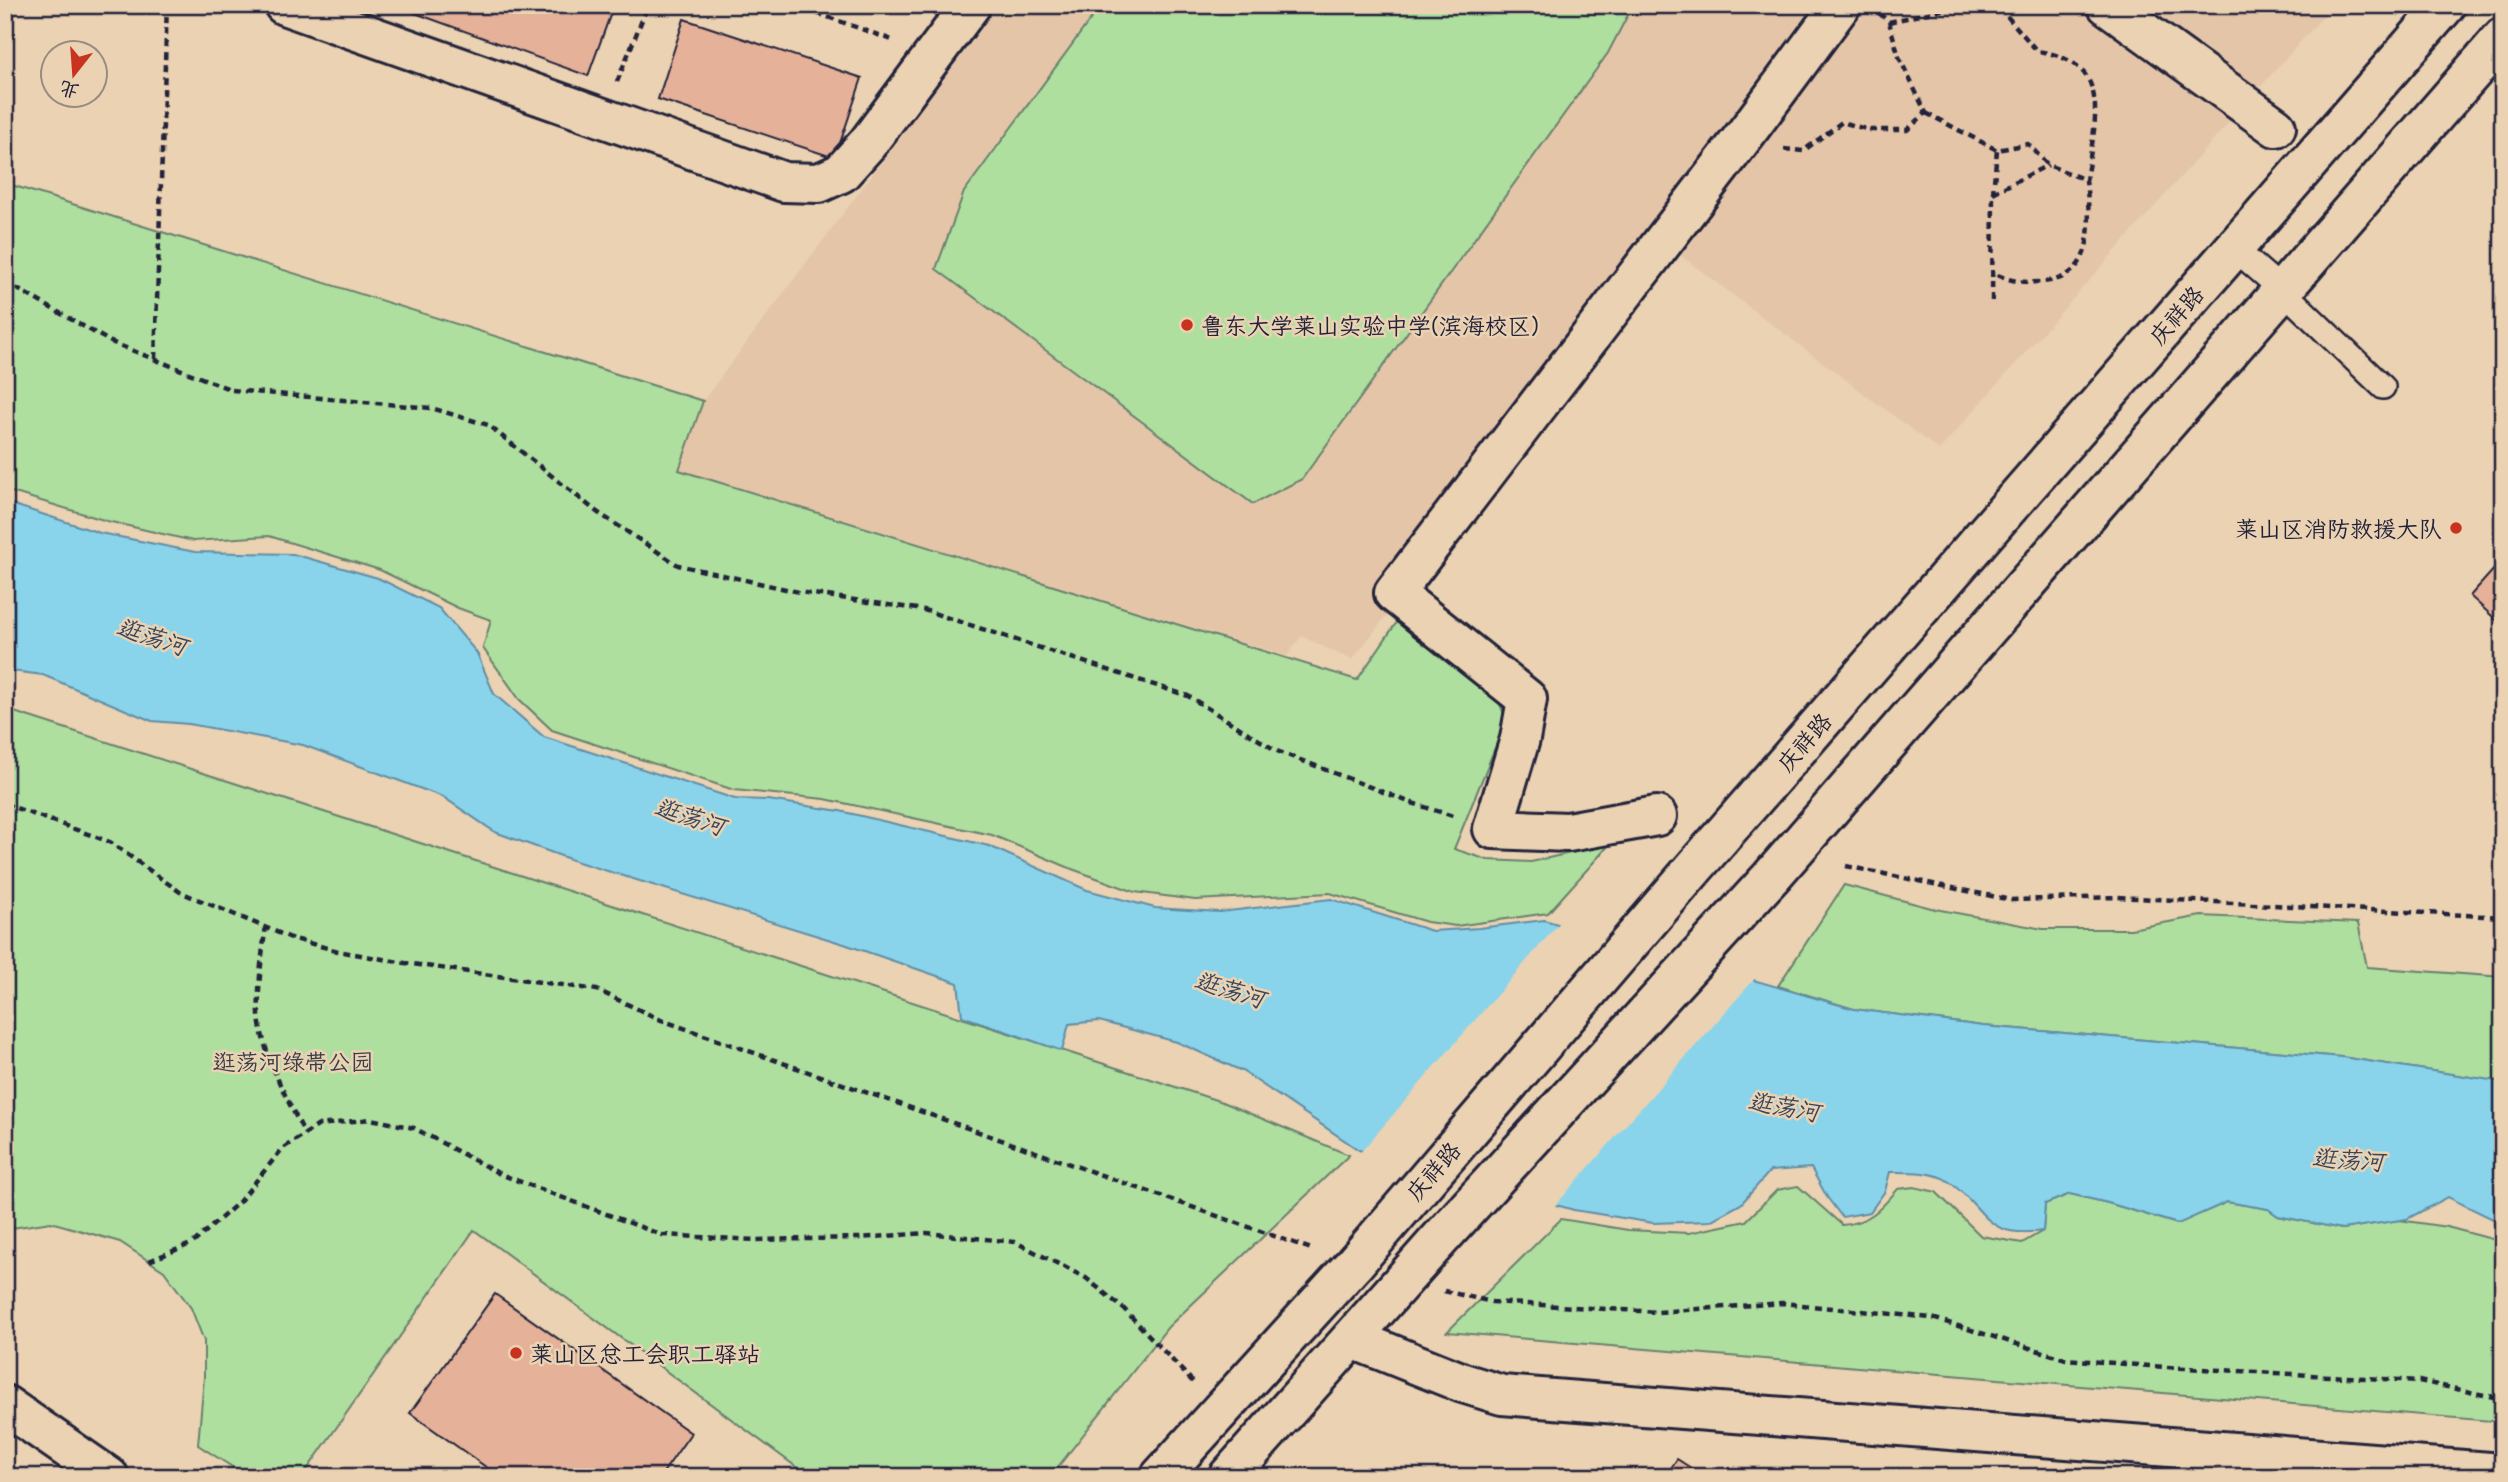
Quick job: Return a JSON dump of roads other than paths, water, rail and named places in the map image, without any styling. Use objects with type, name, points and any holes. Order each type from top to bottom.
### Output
[{"type":"street","points":[[284,5],[783,182],[819,183],[841,173],[868,143],[971,5]]},
{"type":"street","points":[[1657,816],[1568,832],[1493,829],[1520,739],[1527,699],[1394,593],[1841,5]]},
{"type":"street","points":[[2107,5],[2277,127]]},
{"type":"street","name":"庆祥路","points":[[1160,1477],[1354,1264],[1694,867],[2446,5]]},
{"type":"street","points":[[1228,1477],[1439,1240],[1771,877],[2503,37]]},
{"type":"street","points":[[1353,1339],[1463,1383],[1502,1395],[2503,1473]]},
{"type":"street","points":[[5,1405],[109,1477]]},
{"type":"lane","points":[[2234,248],[2383,387]]},
{"type":"water","name":"逛荡河","points":[[5,502],[100,533],[195,552],[293,554],[378,578],[439,608],[477,653],[494,694],[544,737],[735,799],[768,800],[840,811],[989,846],[1087,890],[1155,908],[1220,912],[1331,899],[1432,931],[1544,920],[1854,1009],[1983,1026],[2342,1057],[2503,1082],[2503,1224],[2448,1197],[2407,1219],[2342,1229],[2278,1216],[2268,1209],[2227,1202],[2178,1224],[2070,1194],[2045,1204],[2043,1231],[2009,1231],[1988,1220],[1948,1181],[1935,1175],[1920,1173],[1890,1172],[1885,1191],[1870,1212],[1842,1217],[1811,1168],[1770,1171],[1741,1204],[1710,1221],[1653,1223],[1574,1210],[1359,1150],[1242,1071],[1177,1042],[1099,1021],[1069,1024],[1062,1051],[962,1016],[958,983],[844,944],[575,861],[495,832],[443,797],[303,745],[189,724],[152,721],[43,675],[5,670]]},
{"type":"place","name":"鲁东大学莱山实验中学(滨海校区)","points":[[1187,325]]},
{"type":"place","name":"莱山区消防救援大队","points":[[2456,528]]},
{"type":"place","name":"莱山区总工会职工驿站","points":[[516,1353]]},
{"type":"park label","name":"逛荡河绿带公园","points":[[293,1061]]}]
